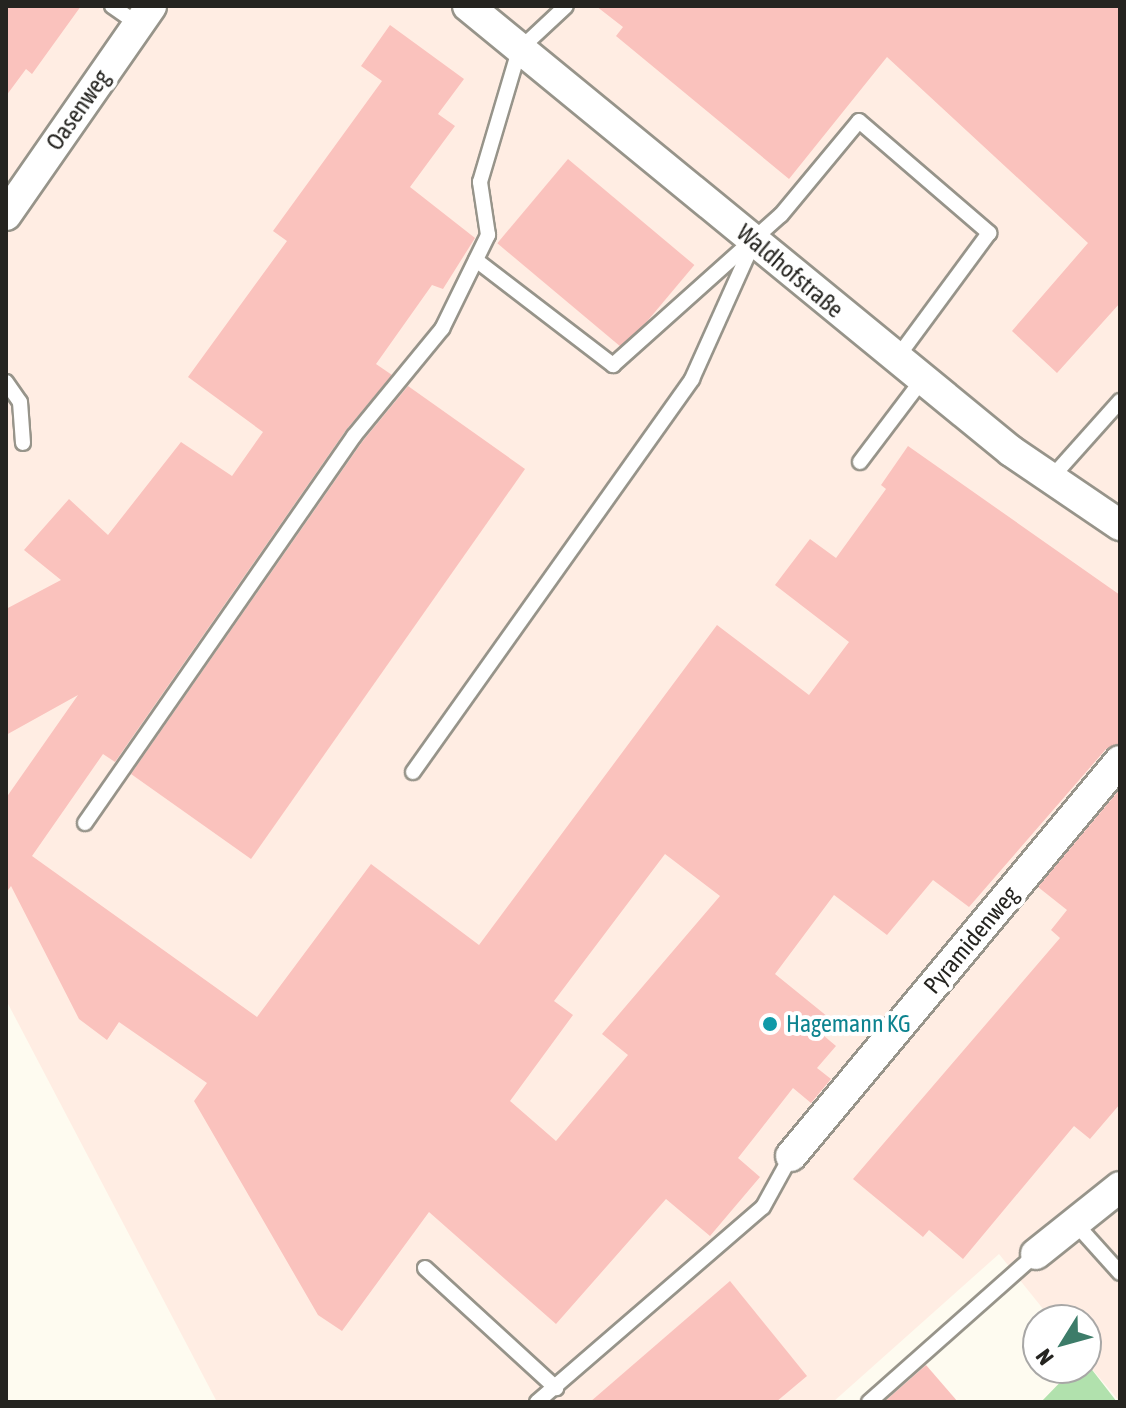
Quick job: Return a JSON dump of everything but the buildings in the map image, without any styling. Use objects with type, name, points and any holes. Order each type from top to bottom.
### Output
[{"type":"street","name":"Waldhofstraße","points":[[468,6],[922,380],[1120,525]]},
{"type":"street","name":"Oasenweg","points":[[6,215],[144,15]]},
{"type":"street","name":"Pyramidenweg","points":[[791,1156],[1120,761]]},
{"type":"street","points":[[1036,1254],[1120,1187]]},
{"type":"lane","points":[[112,6],[144,15]]},
{"type":"lane","points":[[85,823],[354,436],[442,329],[488,235],[480,182],[519,50],[566,6]]},
{"type":"lane","points":[[476,260],[613,365],[754,239],[859,121],[989,233],[897,358]]},
{"type":"lane","points":[[413,772],[692,379],[754,239]]},
{"type":"lane","points":[[860,462],[922,380]]},
{"type":"lane","points":[[6,382],[20,402],[23,443]]},
{"type":"lane","points":[[1052,477],[1120,401]]},
{"type":"lane","points":[[537,1402],[763,1207],[791,1156]]},
{"type":"lane","points":[[1075,1223],[1117,1273],[1120,1289]]},
{"type":"lane","points":[[869,1402],[1036,1254]]},
{"type":"lane","points":[[425,1268],[556,1388]]},
{"type":"shaded area","points":[[6,6],[1120,6],[1120,1402],[1102,1381],[1102,1304],[1039,1304],[999,1254],[833,1402],[217,1402],[6,1000]]},
{"type":"green space","points":[[1102,1383],[1117,1402],[1041,1402],[1058,1384]]},
{"type":"place","name":"Hagemann KG","points":[[770,1024]]}]
